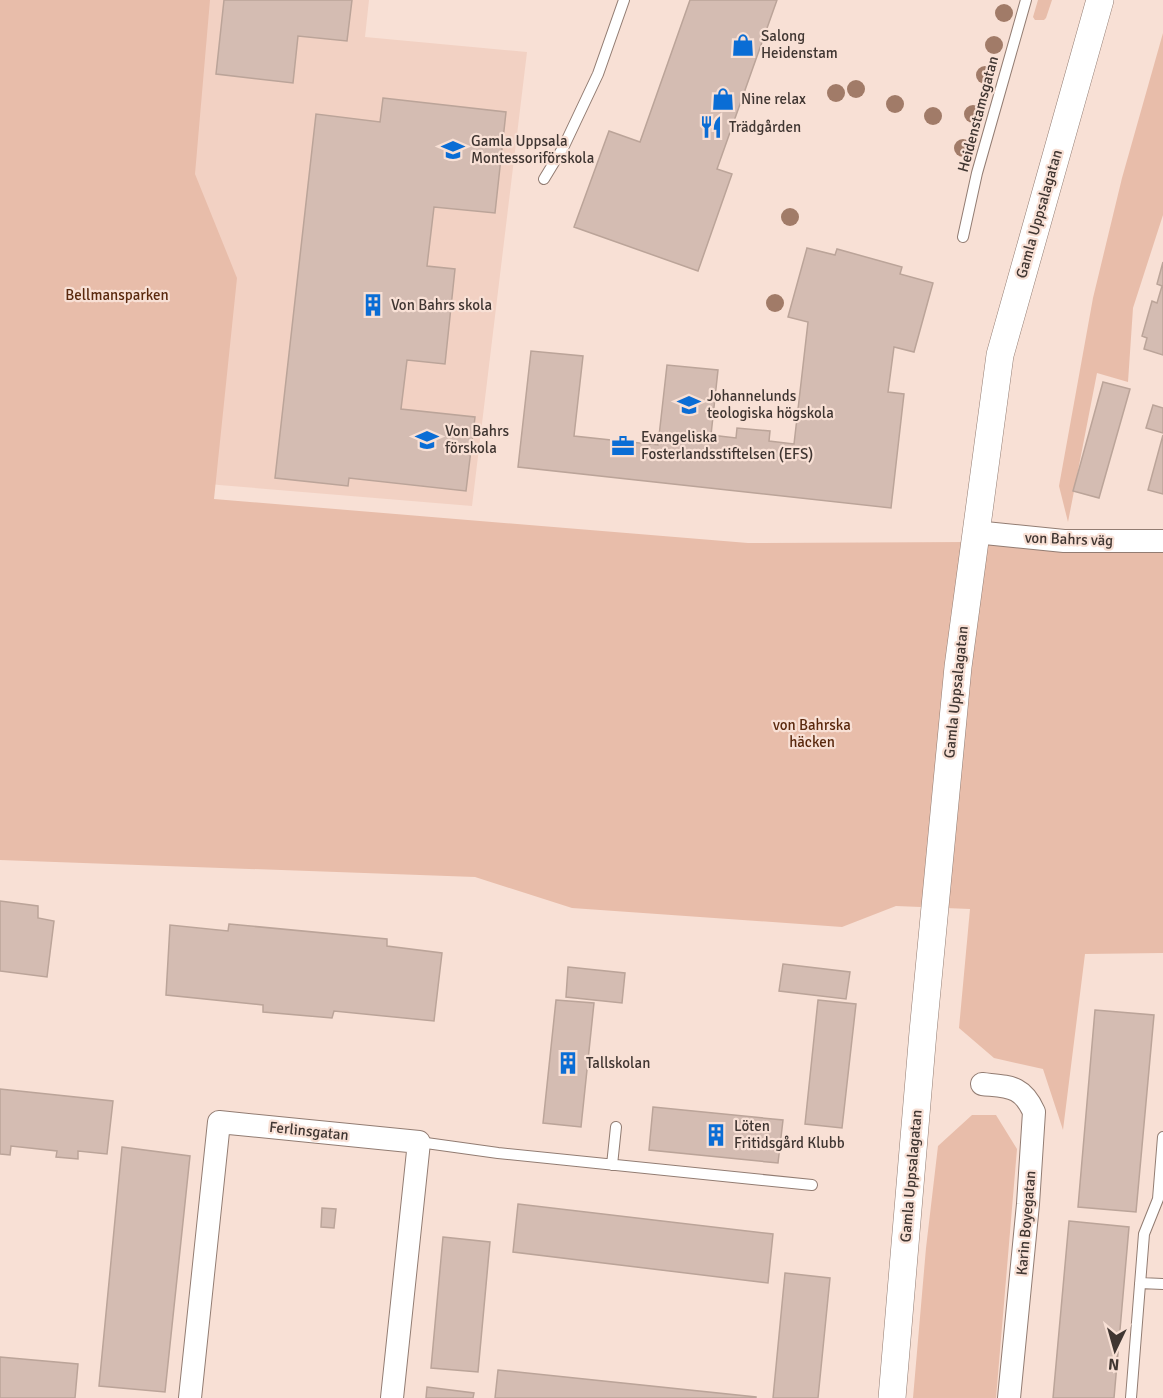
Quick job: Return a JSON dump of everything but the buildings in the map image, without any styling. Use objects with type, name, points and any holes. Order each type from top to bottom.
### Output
[{"type":"street","name":"Gamla Uppsalagatan","points":[[892,1398],[923,1032],[958,667],[1000,356],[1100,0]]},
{"type":"street","name":"von Bahrs väg","points":[[975,532],[1064,541],[1163,541]]},
{"type":"street","name":"Karin Boyegatan","points":[[982,1084],[1013,1087],[1022,1092],[1034,1112],[1032,1160],[1009,1398]]},
{"type":"street","name":"Ferlinsgatan","points":[[190,1398],[219,1122],[419,1142]]},
{"type":"street","points":[[392,1398],[419,1142]]},
{"type":"lane","points":[[544,179],[564,146],[598,74],[624,0]]},
{"type":"lane","name":"Heidenstamsgatan","points":[[963,237],[977,173],[1026,0]]},
{"type":"lane","points":[[612,1165],[616,1127]]},
{"type":"lane","points":[[1131,1398],[1144,1234],[1158,1199],[1163,1137]]},
{"type":"lane","points":[[419,1142],[500,1154],[812,1185]]},
{"type":"lane","points":[[1140,1282],[1163,1284]]},
{"type":"shaded area","points":[[0,0],[369,0],[365,37],[527,52],[472,506],[219,485],[0,458]]},
{"type":"green space","name":"von Bahrska häcken","points":[[0,0],[210,0],[195,174],[237,278],[214,499],[748,543],[1163,541],[1163,953],[1085,954],[1063,1130],[1043,1069],[994,1058],[959,1028],[970,909],[896,906],[842,927],[572,908],[475,877],[0,860]]},
{"type":"green space","points":[[1038,0],[1052,0],[1044,20],[1035,20],[1033,17]]},
{"type":"green space","points":[[1163,33],[1163,215],[1133,308],[1128,382],[1097,373],[1068,522],[1059,486],[1093,298],[1122,178]]},
{"type":"green space","points":[[972,1115],[996,1115],[1017,1149],[996,1398],[913,1398],[926,1248],[938,1146]]},
{"type":"place","name":"Salong Heidenstam","points":[[743,45]]},
{"type":"place","name":"Nine relax","points":[[723,99]]},
{"type":"place","name":"Trädgården","points":[[711,127]]},
{"type":"place","name":"Gamla Uppsala Montessoriförskola","points":[[453,150]]},
{"type":"place","name":"Von Bahrs skola","points":[[373,305]]},
{"type":"place","name":"Johannelunds teologiska högskola","points":[[689,405]]},
{"type":"place","name":"Von Bahrs förskola","points":[[427,440]]},
{"type":"place","name":"Evangeliska Fosterlandsstiftelsen (EFS)","points":[[623,446]]},
{"type":"place","name":"Tallskolan","points":[[568,1063]]},
{"type":"place","name":"Löten Fritidsgård Klubb","points":[[716,1135]]},
{"type":"park label","name":"Bellmansparken","points":[[117,295]]}]
